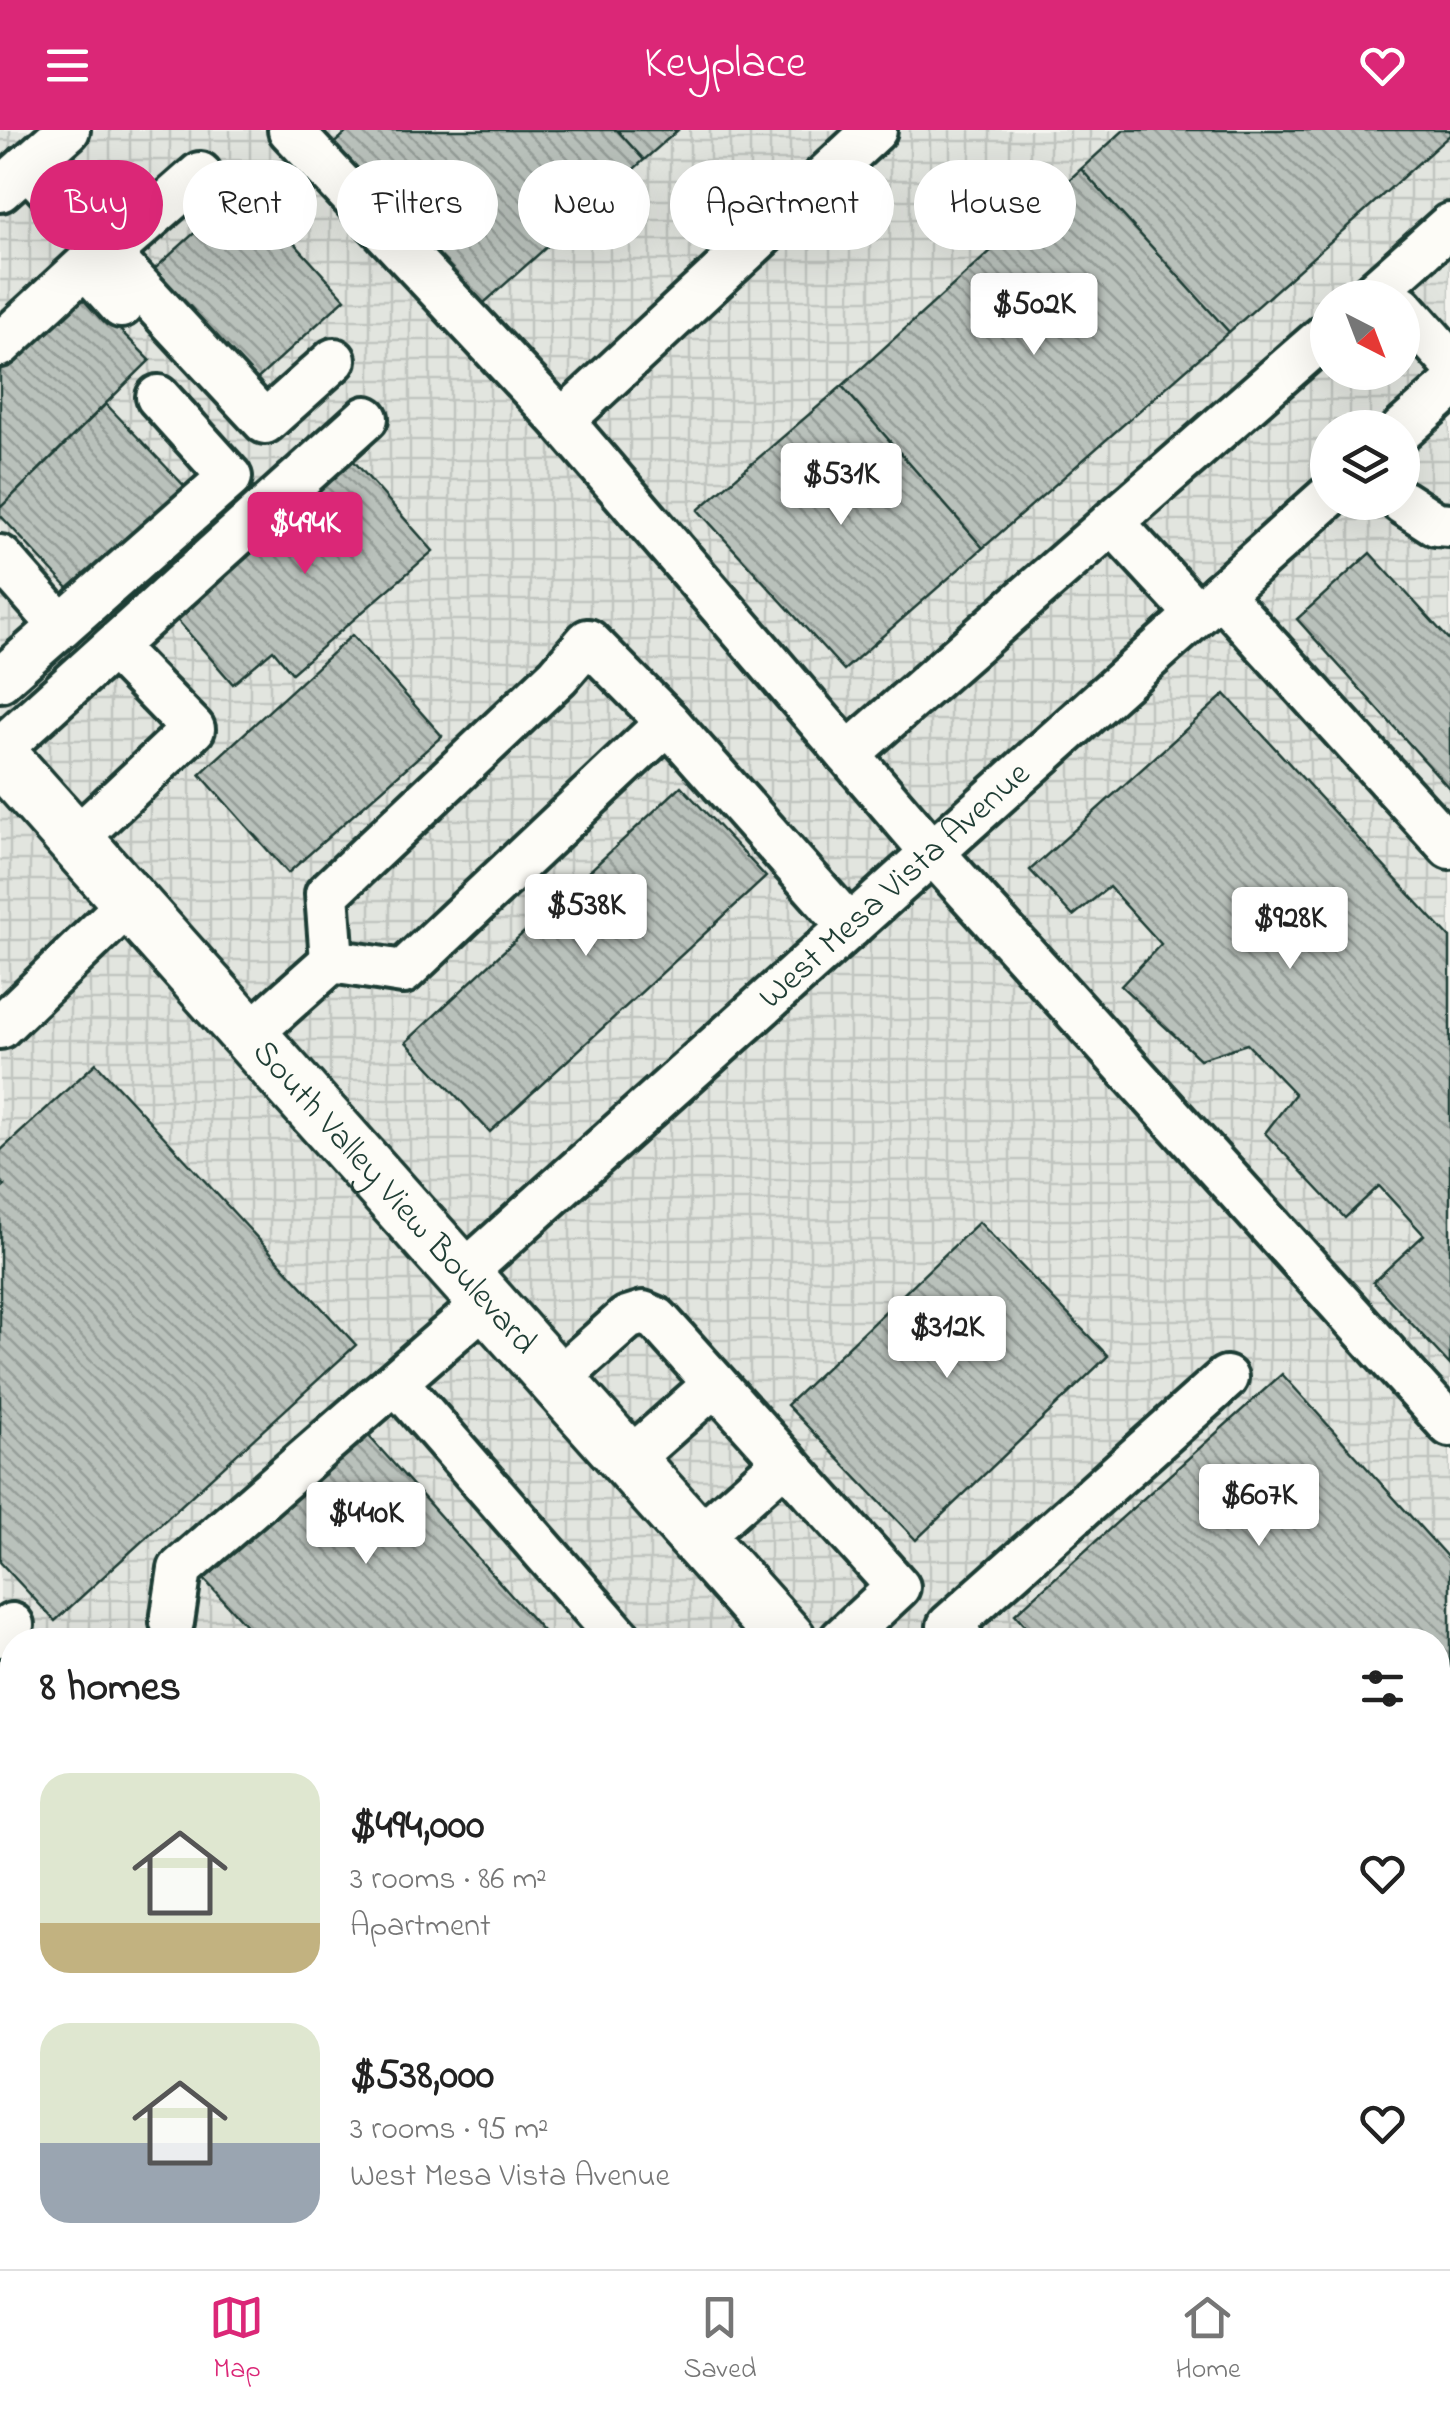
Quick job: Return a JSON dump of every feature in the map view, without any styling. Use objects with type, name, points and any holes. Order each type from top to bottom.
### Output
[{"type":"main road","name":"South Valley View Boulevard","points":[[5,771],[75,840],[777,1628]]},
{"type":"street","points":[[68,130],[14,178],[109,254],[265,422],[334,360]]},
{"type":"street","points":[[290,130],[562,421],[933,852],[1450,1425]]},
{"type":"street","points":[[562,421],[876,130]]},
{"type":"street","points":[[109,254],[183,189]]},
{"type":"street","points":[[1402,280],[1450,225]]},
{"type":"street","points":[[0,346],[86,266],[152,340]]},
{"type":"street","points":[[1420,331],[1450,361]]},
{"type":"street","points":[[848,754],[1310,349]]},
{"type":"street","points":[[1420,414],[1450,387]]},
{"type":"street","points":[[0,680],[230,477],[158,397]]},
{"type":"street","points":[[5,771],[114,647],[366,418]]},
{"type":"street","name":"West Mesa Vista Avenue","points":[[171,1628],[180,1570],[396,1382],[474,1289],[850,927],[1310,513]]},
{"type":"street","points":[[1420,514],[1436,524],[1450,525]]},
{"type":"street","points":[[1112,522],[1209,604],[1450,848]]},
{"type":"street","points":[[0,558],[61,626]]},
{"type":"street","points":[[332,962],[327,894],[558,676],[588,642],[668,722],[850,927]]},
{"type":"street","points":[[75,840],[193,729],[114,647]]},
{"type":"street","points":[[249,1035],[332,962],[403,972],[668,722]]},
{"type":"street","points":[[0,1027],[130,902]]},
{"type":"street","points":[[556,1381],[627,1318],[643,1313],[657,1319],[898,1587],[854,1628]]},
{"type":"street","points":[[951,1628],[1226,1378]]},
{"type":"street","points":[[396,1382],[611,1628]]},
{"type":"street","points":[[628,1461],[716,1384]]},
{"type":"street","points":[[697,1539],[785,1461]]},
{"type":"shaded area","points":[[0,130],[1450,130],[1450,1628],[0,1628]]},
{"type":"building","points":[[349,130],[617,130],[644,160],[518,160],[518,250],[543,250],[475,311],[420,250],[498,250],[498,160],[340,160],[329,148]]},
{"type":"building","points":[[617,130],[678,130],[644,160]]},
{"type":"building","points":[[1124,130],[1450,130],[1450,135],[1229,332],[1081,169]]},
{"type":"building","points":[[1081,169],[1229,332],[983,548],[842,386],[992,250],[1076,250],[1076,174]]},
{"type":"building","points":[[183,243],[183,250],[300,250],[345,299],[251,385],[149,274]]},
{"type":"building","points":[[81,291],[150,360],[0,508],[0,370]]},
{"type":"building","points":[[842,386],[983,548],[844,670],[698,510]]},
{"type":"building","points":[[106,404],[192,494],[80,601],[0,515],[0,508]]},
{"type":"building","points":[[352,459],[433,551],[292,673],[273,650],[233,684],[173,615]]},
{"type":"building","points":[[1370,553],[1450,641],[1450,789],[1297,619]]},
{"type":"building","points":[[352,635],[442,736],[288,873],[200,774]]},
{"type":"building","points":[[1225,694],[1450,938],[1450,1365],[1373,1282],[1424,1235],[1379,1186],[1345,1218],[1265,1133],[1295,1094],[1247,1044],[1200,1059],[1121,986],[1161,944],[1109,887],[1073,916],[1030,870]]},
{"type":"building","points":[[681,786],[766,877],[490,1132],[406,1042]]},
{"type":"building","points":[[96,1063],[356,1345],[55,1621],[0,1562],[0,1190],[5,1186],[0,1181],[0,1151]]},
{"type":"building","points":[[979,1222],[1108,1356],[916,1540],[787,1405]]},
{"type":"building","points":[[1282,1374],[1450,1560],[1450,1628],[1027,1628],[1015,1614]]},
{"type":"building","points":[[367,1434],[540,1628],[248,1628],[204,1579]]}]
